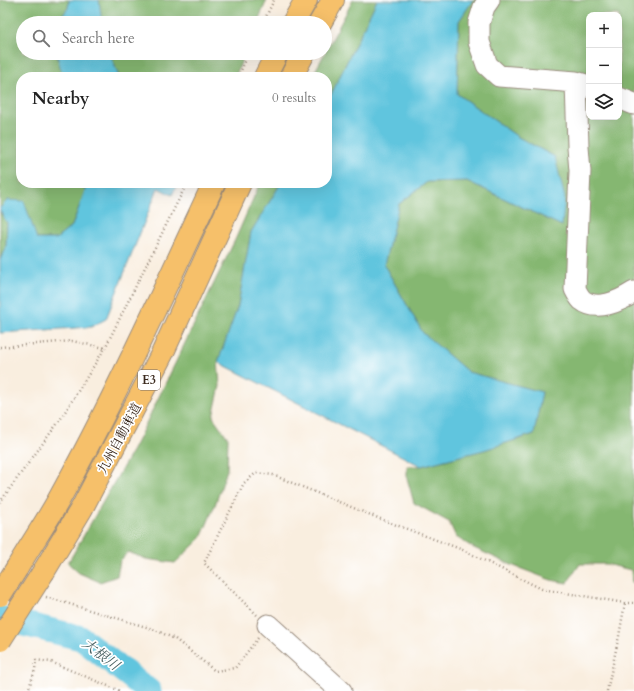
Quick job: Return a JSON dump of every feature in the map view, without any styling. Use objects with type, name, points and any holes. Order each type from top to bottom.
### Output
[{"type":"highway","points":[[297,16],[306,0]]},
{"type":"highway","points":[[324,16],[333,0]]},
{"type":"highway","points":[[268,72],[274,60]]},
{"type":"highway","points":[[294,72],[300,60]]},
{"type":"highway","name":"九州自動車道","points":[[0,595],[58,501],[138,345],[212,188]]},
{"type":"highway","name":"九州自動車道","points":[[0,640],[44,571],[85,502],[163,352],[238,188]]},
{"type":"street","points":[[489,0],[484,7],[480,23],[479,42],[487,65],[499,76],[583,84],[578,147],[580,171],[575,289],[580,299],[589,304],[610,305],[634,292]]},
{"type":"street","points":[[622,99],[634,104]]},
{"type":"street","points":[[268,625],[341,691]]},
{"type":"path","points":[[266,16],[274,0]]},
{"type":"path","points":[[240,72],[246,60]]},
{"type":"path","points":[[0,502],[60,420],[105,348],[185,188]]},
{"type":"path","points":[[0,347],[72,341],[105,348]]},
{"type":"path","points":[[44,597],[153,629],[175,639],[215,671],[235,668],[268,625],[204,563],[244,483],[256,473],[273,475],[383,520],[463,550],[542,589],[625,603],[634,603]]},
{"type":"path","points":[[606,691],[625,603]]},
{"type":"path","points":[[28,691],[35,670],[36,660],[51,662],[120,691]]},
{"type":"green space","points":[[0,0],[69,0],[68,8],[62,16],[16,16],[16,60],[58,60],[62,72],[16,72],[16,188],[85,188],[85,191],[72,226],[56,239],[37,239],[8,200],[0,208]]},
{"type":"green space","points":[[99,0],[267,0],[260,16],[101,16]]},
{"type":"green space","points":[[353,0],[377,0],[332,93],[332,72],[315,72],[321,60],[332,60],[332,39]]},
{"type":"green space","points":[[473,0],[634,0],[634,583],[632,583],[631,570],[606,564],[580,564],[567,583],[551,580],[514,566],[474,548],[456,537],[449,522],[414,503],[407,478],[407,466],[421,466],[484,450],[534,434],[542,392],[468,372],[423,333],[384,265],[399,204],[427,182],[467,181],[562,226],[555,157],[518,137],[457,94],[459,21]]},
{"type":"green space","points":[[113,60],[242,60],[237,72],[117,72]]},
{"type":"green space","points":[[258,188],[278,188],[251,232],[238,306],[218,362],[220,386],[213,417],[228,438],[227,470],[215,505],[201,538],[175,563],[146,559],[128,552],[120,561],[117,576],[100,582],[79,573],[68,563],[135,446],[235,240]]},
{"type":"green space","points":[[0,211],[7,223],[6,246],[0,260]]},
{"type":"water","points":[[69,0],[99,0],[101,16],[62,16],[68,8]]},
{"type":"water","points":[[377,0],[473,0],[459,21],[457,94],[518,137],[555,157],[565,198],[562,226],[467,181],[427,182],[399,204],[384,265],[423,333],[468,372],[542,392],[534,434],[484,450],[421,466],[218,362],[238,306],[251,232],[278,188],[332,188],[332,93]]},
{"type":"water","points":[[58,60],[113,60],[117,72],[62,72]]},
{"type":"water","points":[[85,188],[158,188],[106,319],[91,327],[0,333],[0,260],[6,246],[7,223],[0,211],[0,208],[8,200],[24,201],[37,239],[56,239],[72,226]]},
{"type":"water","points":[[158,188],[176,188],[172,195]]},
{"type":"waterway","name":"大根川","points":[[0,618],[81,638],[149,691]]}]
